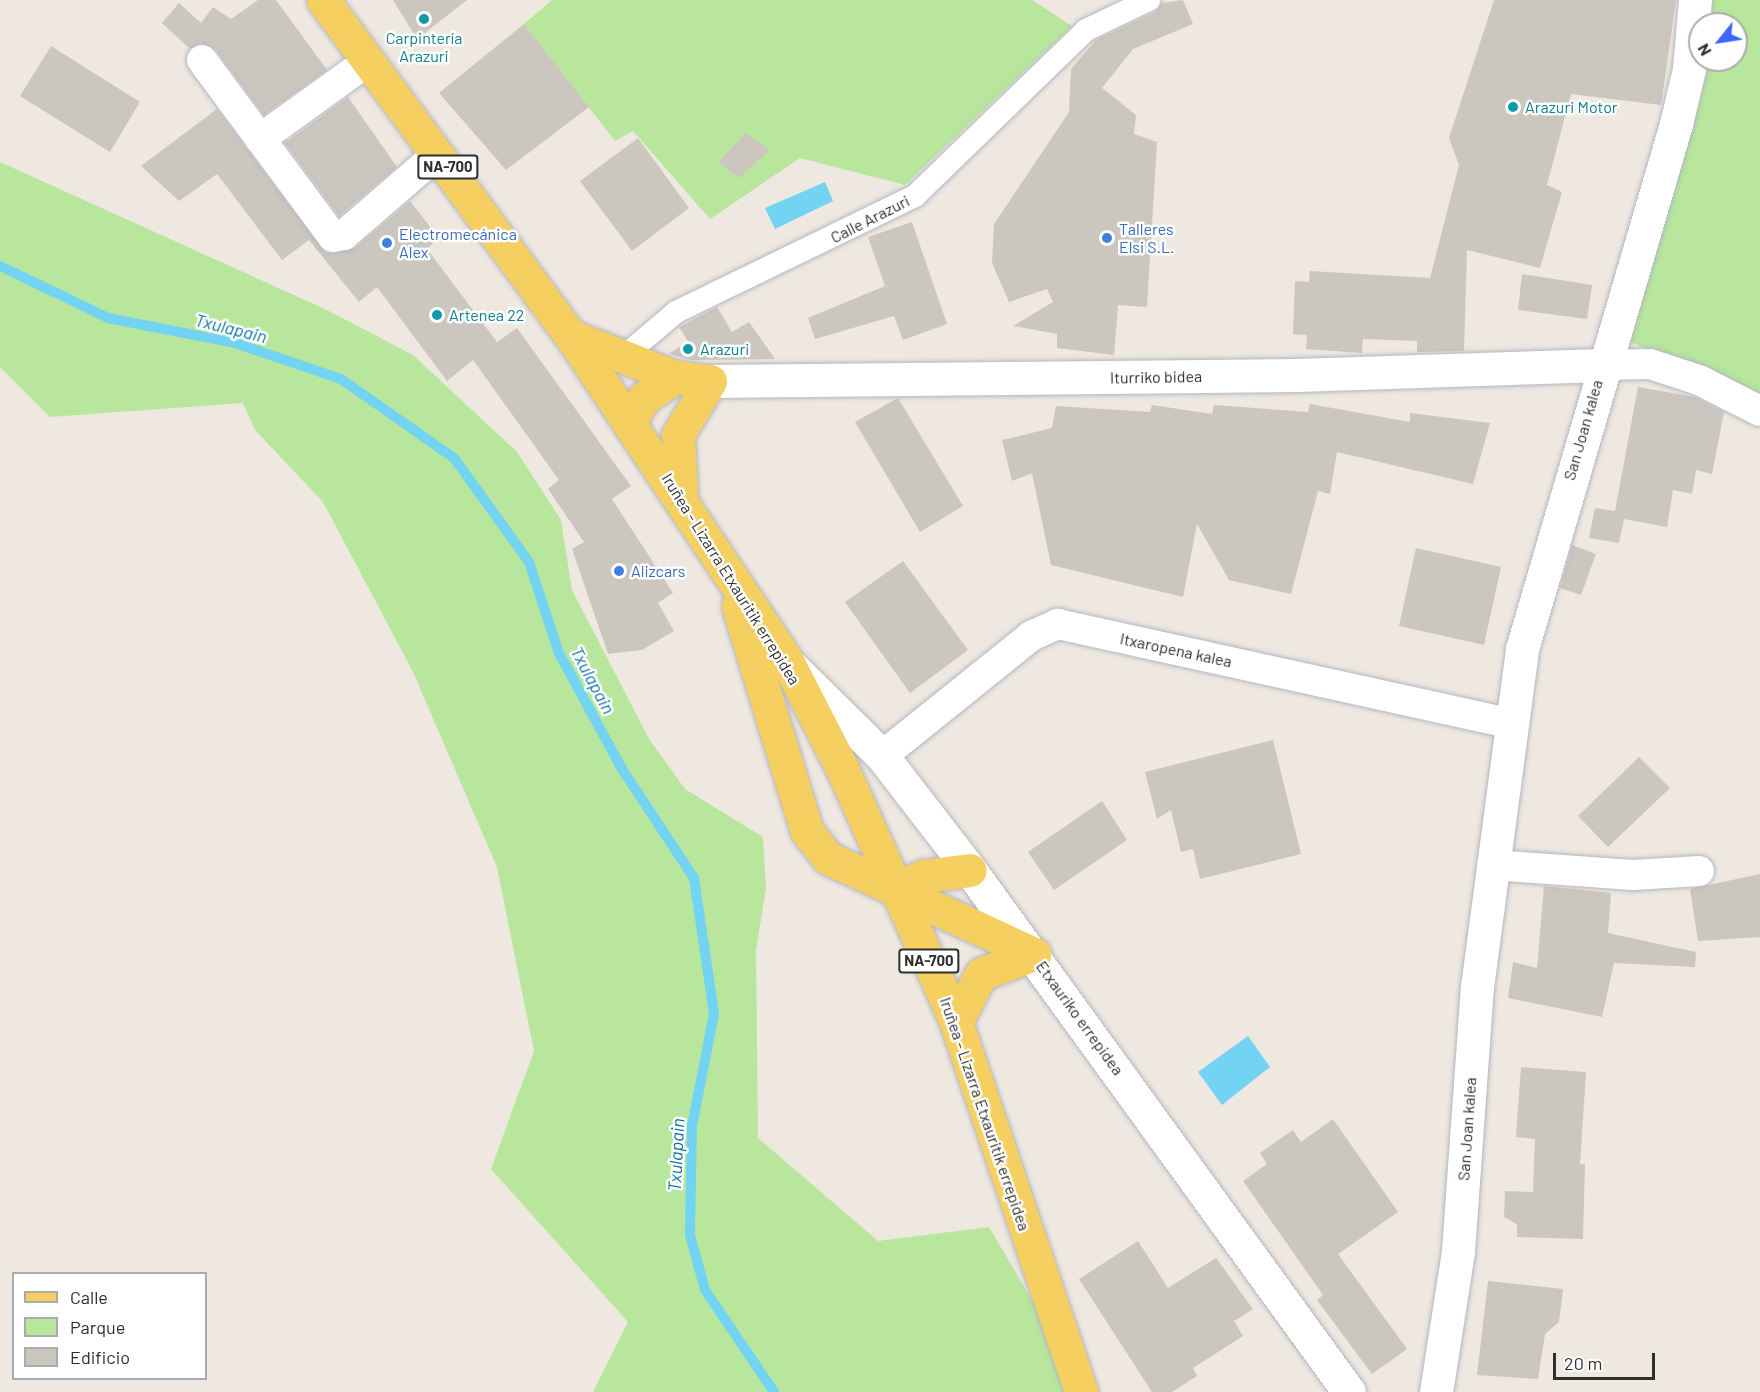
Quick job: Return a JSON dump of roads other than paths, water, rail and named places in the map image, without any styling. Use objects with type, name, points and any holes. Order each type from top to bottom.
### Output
[{"type":"main road","name":"Iruñea - Lizarra Etxauritik errepidea","points":[[323,0],[571,336],[682,498],[788,663],[898,888],[956,1022],[1079,1386]]},
{"type":"main road","points":[[571,336],[621,358],[675,377],[710,381],[678,435],[682,498]]},
{"type":"main road","points":[[629,422],[644,398],[675,377]]},
{"type":"main road","points":[[727,567],[807,831],[828,858],[898,888],[1034,954]]},
{"type":"main road","points":[[898,888],[923,876],[969,870]]},
{"type":"main road","points":[[956,1022],[981,974],[1034,954]]},
{"type":"street","name":"Calle Arazuri","points":[[621,358],[676,312],[915,196],[1086,30],[1149,0]]},
{"type":"street","name":"San Joan kalea","points":[[1436,1392],[1458,1251],[1492,866],[1522,649],[1602,364],[1676,124],[1695,0]]},
{"type":"street","points":[[202,60],[333,237],[344,236],[438,154]]},
{"type":"street","points":[[260,139],[368,61]]},
{"type":"street","points":[[1602,364],[1650,364],[1699,380],[1760,411]]},
{"type":"street","name":"Iturriko bidea","points":[[710,381],[1297,375],[1602,364]]},
{"type":"street","name":"Itxaropena kalea","points":[[882,756],[1031,636],[1058,624],[1510,723]]},
{"type":"street","name":"Etxauriko errepidea","points":[[788,663],[882,756],[1034,954],[1349,1392]]},
{"type":"street","points":[[1492,866],[1633,875],[1699,871]]},
{"type":"water","points":[[825,182],[833,201],[775,229],[765,208]]},
{"type":"water","points":[[1248,1036],[1270,1067],[1222,1105],[1198,1072]]},
{"type":"waterway","name":"Txulapain","points":[[0,266],[108,318],[235,343],[341,379],[454,458],[529,562],[559,653],[622,769],[694,878],[714,1014],[692,1126],[690,1235],[705,1290],[774,1392]]},
{"type":"place","name":"Carpintería Arazuri","points":[[424,19]]},
{"type":"place","name":"Arazuri Motor","points":[[1513,107]]},
{"type":"place","name":"Talleres Elsi S.L.","points":[[1107,238]]},
{"type":"place","name":"Electromecánica Alex","points":[[387,243]]},
{"type":"place","name":"Artenea 22","points":[[437,315]]},
{"type":"place","name":"Arazuri","points":[[688,349]]},
{"type":"place","name":"Alizcars","points":[[619,571]]}]
